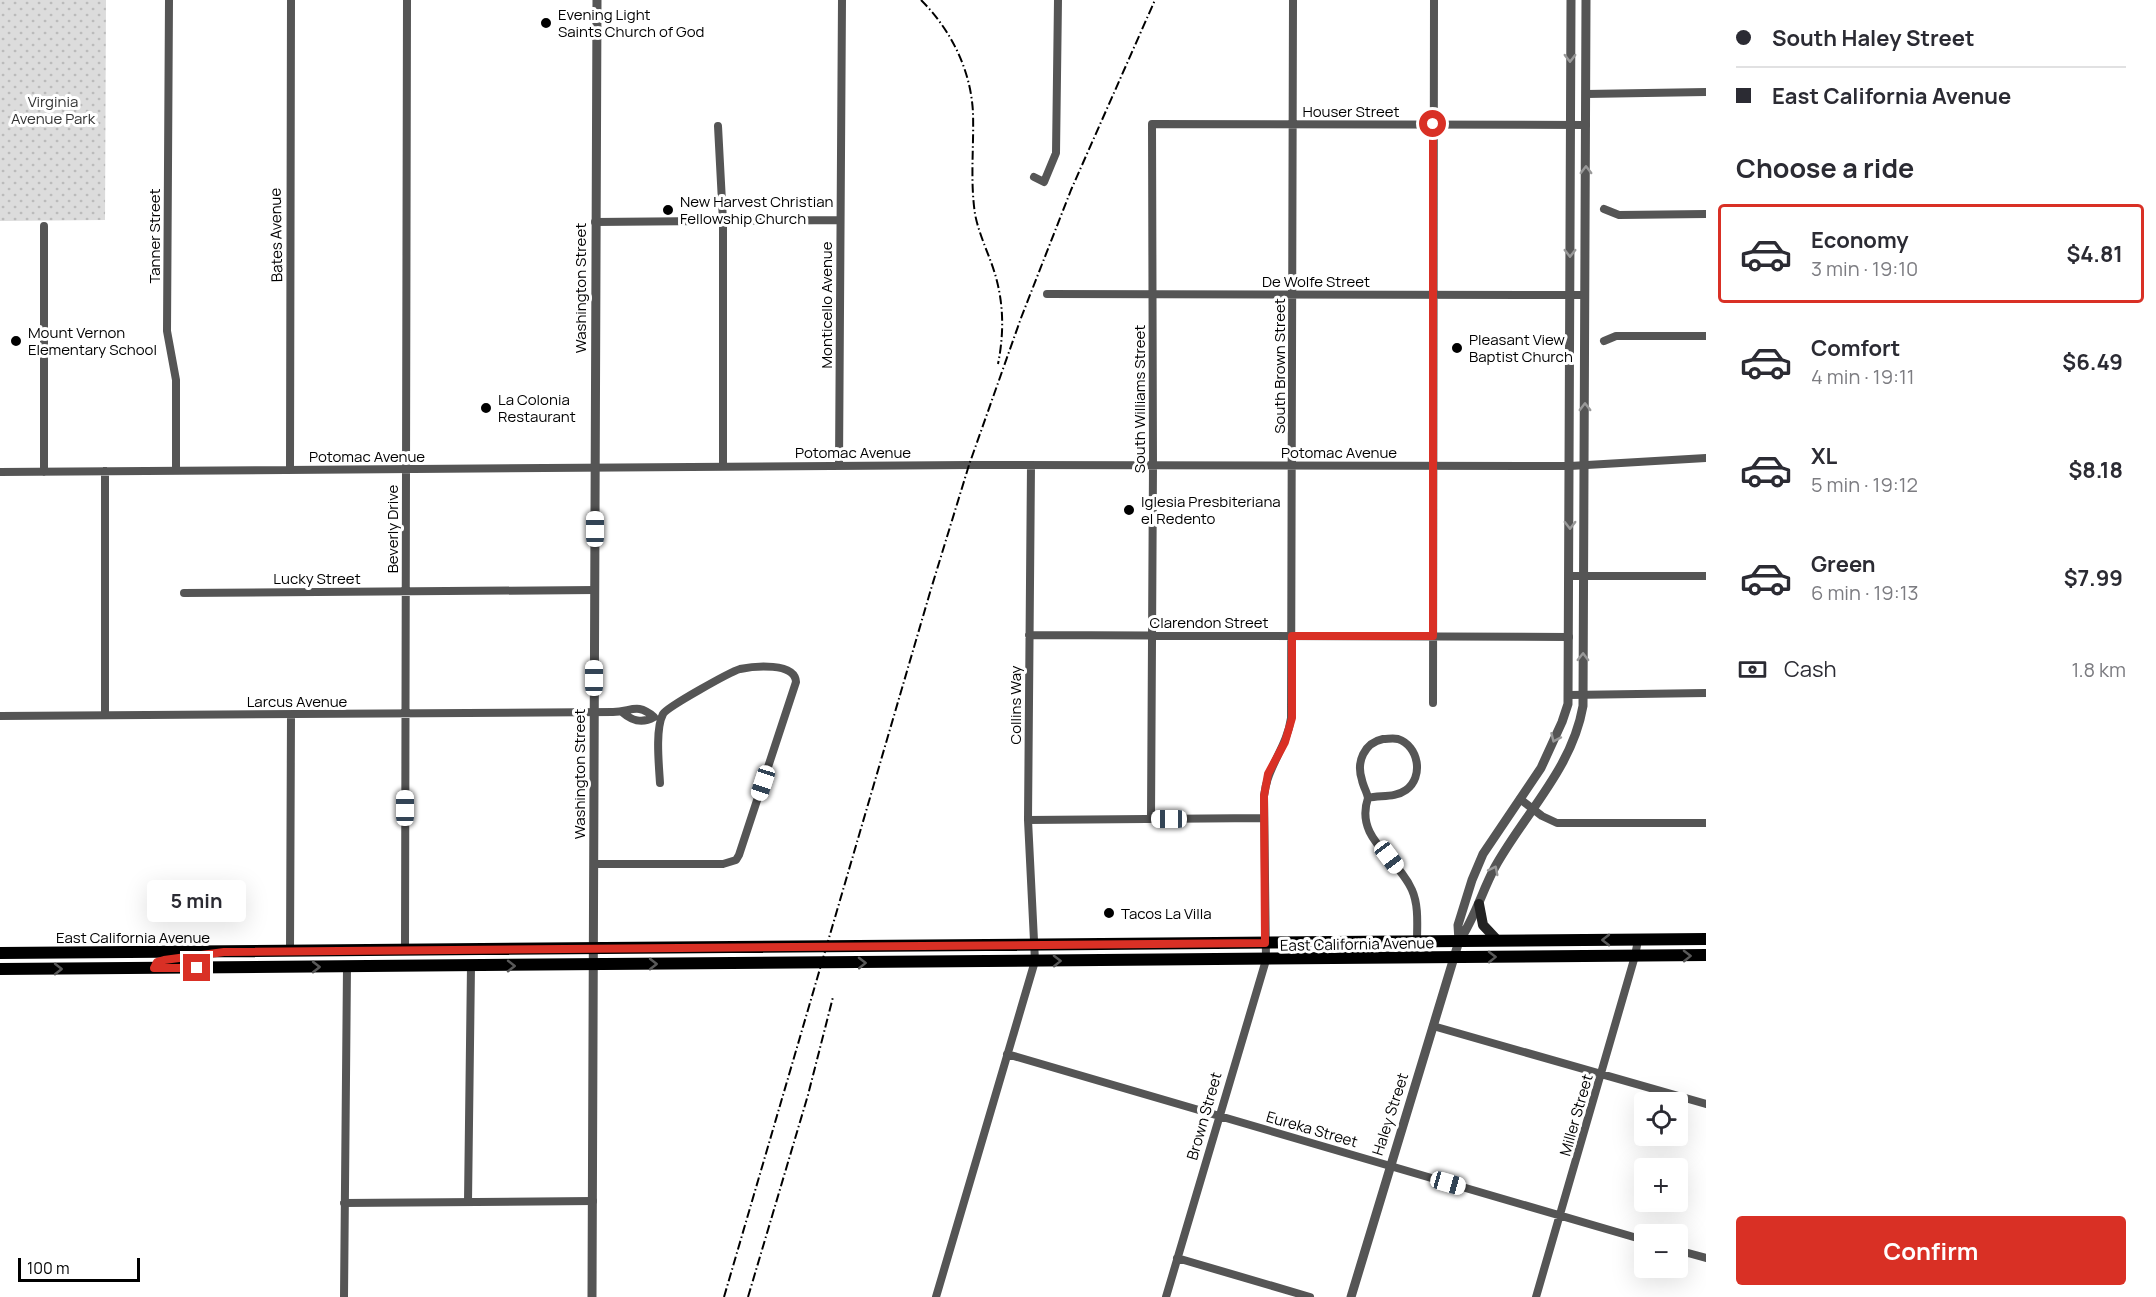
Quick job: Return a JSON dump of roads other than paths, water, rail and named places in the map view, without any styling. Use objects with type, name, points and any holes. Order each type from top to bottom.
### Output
[{"type":"main road","points":[[1479,904],[1482,925],[1497,940]]},
{"type":"main road","name":"East California Avenue","points":[[0,953],[1706,939]]},
{"type":"main road","points":[[219,968],[234,960],[278,960],[286,957],[290,951]]},
{"type":"main road","points":[[154,968],[157,962],[164,960],[224,952]]},
{"type":"main road","name":"East California Avenue","points":[[0,969],[1706,956]]},
{"type":"street","name":"Tanner Street","points":[[169,0],[166,331],[176,380],[176,471]]},
{"type":"street","name":"Bates Avenue","points":[[290,470],[291,0]]},
{"type":"street","name":"Beverly Drive","points":[[405,950],[407,0]]},
{"type":"street","name":"Washington Street","points":[[592,1297],[597,0]]},
{"type":"street","name":"Monticello Avenue","points":[[839,466],[842,0]]},
{"type":"street","points":[[1034,177],[1044,182],[1056,153],[1058,0]]},
{"type":"street","name":"South Brown Street","points":[[1265,943],[1264,796],[1268,774],[1285,742],[1292,718],[1293,0]]},
{"type":"street","points":[[1433,703],[1434,0]]},
{"type":"street","points":[[1458,941],[1458,925],[1483,854],[1541,768],[1562,722],[1569,695],[1571,0]]},
{"type":"street","points":[[1458,941],[1469,926],[1495,868],[1551,784],[1567,755],[1580,722],[1583,694],[1585,465],[1586,0]]},
{"type":"street","points":[[1586,94],[1706,93]]},
{"type":"street","name":"Houser Street","points":[[1152,124],[1586,125]]},
{"type":"street","name":"South Williams Street","points":[[1151,819],[1152,124]]},
{"type":"street","points":[[718,126],[723,221],[723,466]]},
{"type":"street","points":[[1604,209],[1619,215],[1706,214]]},
{"type":"street","points":[[595,222],[840,220]]},
{"type":"street","points":[[44,226],[44,471]]},
{"type":"street","name":"De Wolfe Street","points":[[1047,294],[1585,295]]},
{"type":"street","points":[[1604,341],[1616,336],[1706,336]]},
{"type":"street","name":"Potomac Avenue","points":[[0,472],[723,466],[1570,466],[1706,458]]},
{"type":"street","name":"Collins Way","points":[[1031,465],[1028,820],[1035,961]]},
{"type":"street","points":[[105,471],[105,715]]},
{"type":"street","points":[[1570,576],[1706,576]]},
{"type":"street","name":"Lucky Street","points":[[184,592],[595,590]]},
{"type":"street","name":"Clarendon Street","points":[[1029,635],[1569,637]]},
{"type":"street","points":[[594,864],[723,864],[736,860],[796,682],[796,676],[788,669],[782,668],[741,669],[666,710],[658,717],[639,721],[632,720],[622,712],[627,709],[642,709],[658,717]]},
{"type":"street","points":[[1569,695],[1706,693]]},
{"type":"street","name":"Larcus Avenue","points":[[0,716],[622,712]]},
{"type":"street","points":[[290,951],[291,715]]},
{"type":"street","points":[[658,717],[660,783]]},
{"type":"street","points":[[1368,798],[1402,793],[1413,782],[1417,768],[1416,759],[1413,752],[1403,742],[1393,739],[1375,740],[1364,753],[1360,771],[1368,798],[1366,829],[1405,878],[1414,897],[1417,912],[1417,941]]},
{"type":"street","points":[[1520,799],[1550,821],[1557,823],[1706,823]]},
{"type":"street","points":[[1028,820],[1264,818]]},
{"type":"street","name":"Miller Street","points":[[1536,1297],[1602,1073],[1638,939]]},
{"type":"street","name":"Haley Street","points":[[1351,1297],[1458,941]]},
{"type":"street","name":"Brown Street","points":[[1166,1297],[1266,960],[1265,943]]},
{"type":"street","points":[[936,1297],[1035,961]]},
{"type":"street","points":[[468,1202],[471,966]]},
{"type":"street","points":[[344,1297],[346,967]]},
{"type":"street","points":[[1433,1026],[1706,1104]]},
{"type":"street","name":"Eureka Street","points":[[1007,1054],[1634,1237]]},
{"type":"street","points":[[344,1203],[592,1201]]},
{"type":"street","points":[[1688,1253],[1706,1258]]},
{"type":"street","points":[[1177,1258],[1310,1297]]},
{"type":"railway","points":[[921,0],[942,24],[958,52],[968,81],[973,113],[972,176],[975,214],[995,274],[1001,308],[1002,330],[998,364]]},
{"type":"railway","points":[[724,1297],[969,465],[1021,318],[1071,190],[1155,0]]},
{"type":"railway","points":[[748,1297],[808,1095],[833,997]]},
{"type":"place","name":"Evening Light Saints Church of God","points":[[546,23]]},
{"type":"place","name":"New Harvest Christian Fellowship Church","points":[[668,210]]},
{"type":"place","name":"Mount Vernon Elementary School","points":[[16,341]]},
{"type":"place","name":"Pleasant View Baptist Church","points":[[1457,348]]},
{"type":"place","name":"La Colonia Restaurant","points":[[486,408]]},
{"type":"place","name":"Iglesia Presbiteriana el Redento","points":[[1129,510]]},
{"type":"place","name":"Tacos La Villa","points":[[1109,913]]},
{"type":"park label","name":"Virginia Avenue Park","points":[[53,110]]}]
